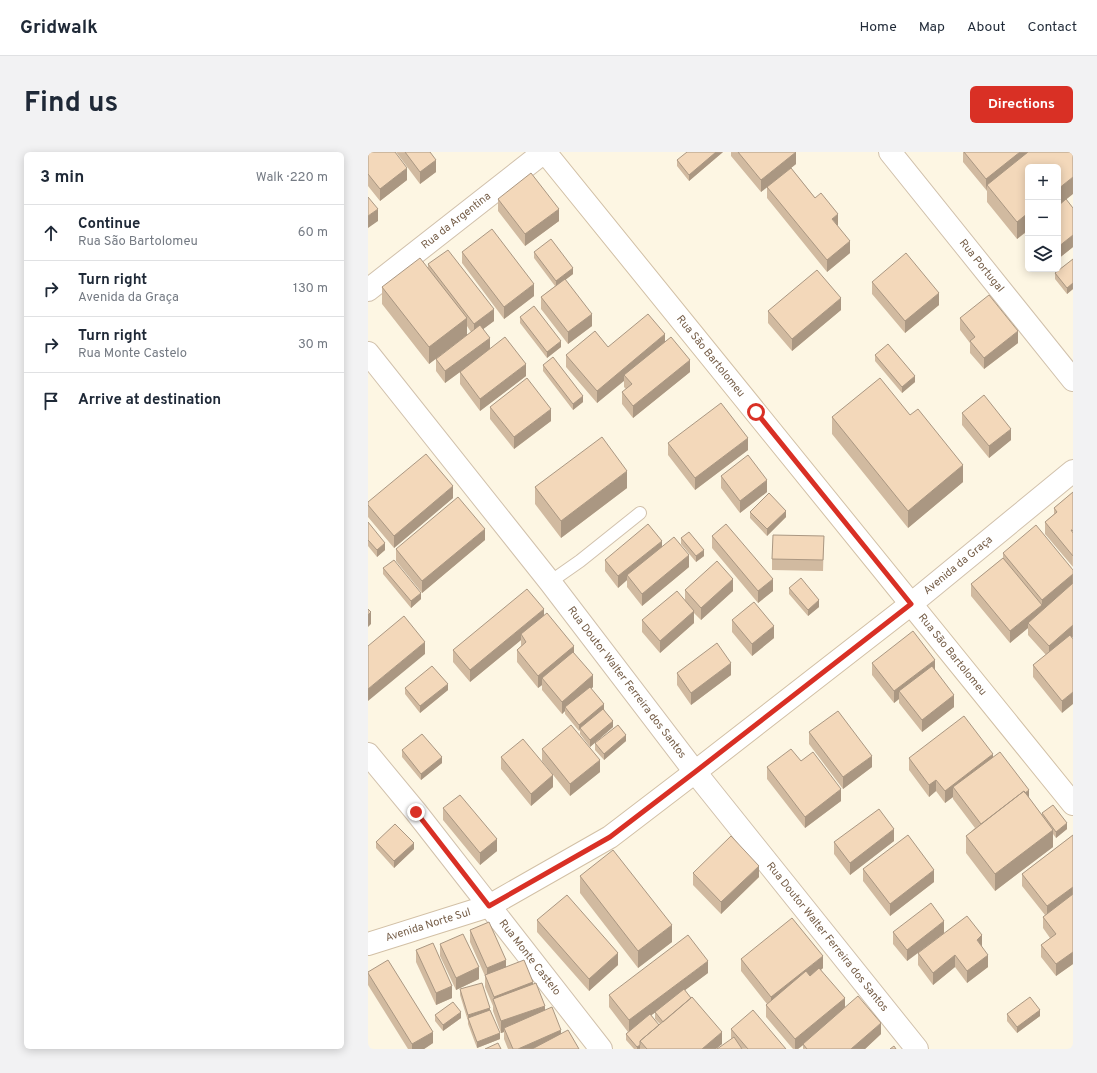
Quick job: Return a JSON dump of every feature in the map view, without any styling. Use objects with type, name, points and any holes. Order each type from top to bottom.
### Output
[{"type":"street","name":"Rua da Argentina","points":[[368,290],[545,152]]},
{"type":"street","name":"Rua São Bartolomeu","points":[[545,152],[1073,804]]},
{"type":"street","name":"Rua Portugal","points":[[890,152],[1073,380]]},
{"type":"street","name":"Rua Doutor Walter Ferreira dos Santos","points":[[368,353],[550,582],[695,772],[917,1049]]},
{"type":"street","name":"Avenida da Graça","points":[[489,906],[610,837],[911,604],[1073,471]]},
{"type":"street","name":"Rua Monte Castelo","points":[[368,754],[416,812],[600,1049]]},
{"type":"street","name":"Avenida Norte Sul","points":[[368,944],[489,906]]},
{"type":"lane","points":[[550,582],[580,561],[640,513]]},
{"type":"building","points":[[368,152],[395,152],[407,168],[380,189],[368,174]]},
{"type":"building","points":[[405,152],[430,152],[436,160],[420,172]]},
{"type":"building","points":[[687,152],[716,152],[689,175],[677,160]]},
{"type":"building","points":[[738,152],[796,152],[761,180]]},
{"type":"building","points":[[964,152],[1020,152],[986,179]]},
{"type":"building","points":[[1028,152],[1073,152],[1073,177],[1061,187],[1061,164],[1025,164],[1025,215],[1017,222],[987,185]]},
{"type":"building","points":[[791,168],[815,198],[821,193],[838,214],[832,219],[850,241],[827,260],[767,187]]},
{"type":"building","points":[[531,173],[559,209],[525,234],[498,199]]},
{"type":"building","points":[[368,197],[378,209],[368,216]]},
{"type":"building","points":[[1066,199],[1073,208],[1073,235],[1061,245],[1061,236],[1061,203]]},
{"type":"building","points":[[492,229],[534,284],[504,307],[462,252]]},
{"type":"building","points":[[551,239],[573,268],[556,281],[534,252]]},
{"type":"building","points":[[448,250],[494,309],[474,324],[428,264]]},
{"type":"building","points":[[906,253],[939,293],[905,321],[872,282]]},
{"type":"building","points":[[420,258],[467,318],[429,347],[382,287]]},
{"type":"building","points":[[1073,259],[1073,283],[1067,288],[1055,273],[1061,272],[1061,268]]},
{"type":"building","points":[[817,270],[841,298],[792,339],[768,311]]},
{"type":"building","points":[[565,279],[592,314],[568,332],[541,297]]},
{"type":"building","points":[[989,295],[1018,331],[984,358],[970,341],[975,337],[960,318]]},
{"type":"building","points":[[534,306],[561,341],[547,352],[520,317]]},
{"type":"building","points":[[648,314],[665,334],[597,391],[566,355],[595,331],[608,347]]},
{"type":"building","points":[[480,325],[490,338],[445,371],[436,359]]},
{"type":"building","points":[[505,337],[526,364],[480,399],[460,372]]},
{"type":"building","points":[[671,337],[690,360],[633,406],[622,392],[632,384],[624,375]]},
{"type":"building","points":[[888,344],[915,376],[902,387],[875,355]]},
{"type":"building","points":[[553,357],[583,396],[573,404],[543,365]]},
{"type":"building","points":[[527,378],[551,409],[514,437],[490,407]]},
{"type":"building","points":[[880,378],[910,415],[918,409],[963,465],[908,511],[832,417]]},
{"type":"building","points":[[984,395],[1011,429],[989,446],[962,413]]},
{"type":"building","points":[[721,403],[748,438],[695,478],[668,443]]},
{"type":"building","points":[[602,437],[627,471],[561,521],[535,487]]},
{"type":"building","points":[[426,454],[453,486],[394,536],[368,505],[368,502]]},
{"type":"building","points":[[748,455],[767,480],[740,501],[721,476]]},
{"type":"building","points":[[1073,492],[1073,531],[1071,530],[1073,533],[1073,556],[1045,522],[1057,512],[1054,508]]},
{"type":"building","points":[[769,493],[786,511],[767,529],[750,512]]},
{"type":"building","points":[[458,497],[485,529],[422,581],[396,549]]},
{"type":"building","points":[[368,522],[385,543],[377,550],[368,540]]},
{"type":"building","points":[[648,524],[662,541],[618,576],[605,560]]},
{"type":"building","points":[[726,524],[773,579],[758,591],[712,536]]},
{"type":"building","points":[[1036,525],[1073,570],[1073,574],[1042,600],[1003,553]]},
{"type":"building","points":[[689,532],[704,550],[696,556],[681,538]]},
{"type":"building","points":[[773,535],[824,536],[823,560],[772,559]]},
{"type":"building","points":[[674,537],[689,555],[642,594],[627,575]]},
{"type":"building","points":[[1003,558],[1042,605],[1010,631],[971,584]]},
{"type":"building","points":[[394,560],[421,593],[411,601],[383,568]]},
{"type":"building","points":[[717,561],[733,579],[701,608],[685,590]]},
{"type":"building","points":[[801,578],[819,600],[808,610],[789,588]]},
{"type":"building","points":[[1073,583],[1073,625],[1049,646],[1028,623]]},
{"type":"building","points":[[527,589],[544,609],[470,670],[453,650]]},
{"type":"building","points":[[677,591],[694,611],[660,641],[642,620]]},
{"type":"building","points":[[754,602],[774,626],[752,644],[732,620]]},
{"type":"building","points":[[547,613],[574,646],[538,676],[517,650],[526,642],[521,634]]},
{"type":"building","points":[[404,616],[425,642],[368,689],[368,646]]},
{"type":"building","points":[[913,631],[935,660],[894,691],[872,663]]},
{"type":"building","points":[[1070,635],[1073,639],[1073,692],[1062,701],[1033,665]]},
{"type":"building","points":[[717,643],[731,663],[691,693],[677,673]]},
{"type":"building","points":[[573,652],[593,675],[562,702],[542,678]]},
{"type":"building","points":[[432,666],[448,684],[420,706],[405,688]]},
{"type":"building","points":[[932,666],[954,695],[922,720],[899,691]]},
{"type":"building","points":[[590,687],[604,704],[579,725],[565,707]]},
{"type":"building","points":[[603,709],[613,721],[590,740],[580,728]]},
{"type":"building","points":[[838,711],[872,756],[843,777],[809,732]]},
{"type":"building","points":[[964,716],[993,754],[945,791],[936,780],[929,785],[909,758]]},
{"type":"building","points":[[571,725],[600,760],[570,784],[542,749]]},
{"type":"building","points":[[618,725],[626,735],[604,754],[595,743]]},
{"type":"building","points":[[422,734],[442,757],[421,774],[402,750]]},
{"type":"building","points":[[523,739],[553,775],[531,794],[501,757]]},
{"type":"building","points":[[791,749],[801,761],[813,752],[841,789],[805,817],[767,767]]},
{"type":"building","points":[[1000,752],[1029,790],[1025,793],[1024,791],[981,824],[953,787]]},
{"type":"building","points":[[1024,791],[1053,830],[995,874],[966,836]]},
{"type":"building","points":[[460,795],[497,839],[480,853],[443,808]]},
{"type":"building","points":[[1053,805],[1067,823],[1056,832],[1042,813]]},
{"type":"building","points":[[879,809],[894,829],[850,863],[834,842]]},
{"type":"building","points":[[395,824],[414,843],[394,861],[376,842]]},
{"type":"building","points":[[908,835],[934,870],[890,904],[863,869]]},
{"type":"building","points":[[1073,835],[1073,887],[1047,906],[1022,874]]},
{"type":"building","points":[[731,836],[759,866],[721,902],[693,873]]},
{"type":"building","points":[[613,850],[672,925],[638,951],[580,876]]},
{"type":"building","points":[[1073,894],[1073,952],[1056,964],[1041,945],[1056,934],[1043,917]]},
{"type":"building","points":[[567,895],[618,953],[589,979],[537,920]]},
{"type":"building","points":[[931,903],[944,921],[907,950],[893,932]]},
{"type":"building","points":[[967,916],[982,935],[977,940],[988,955],[967,971],[955,955],[933,973],[918,953]]},
{"type":"building","points":[[792,918],[823,956],[771,997],[741,959]]},
{"type":"building","points":[[489,922],[506,960],[487,968],[470,930]]},
{"type":"building","points":[[463,934],[479,967],[456,978],[440,944]]},
{"type":"building","points":[[688,935],[708,961],[629,1020],[609,995]]},
{"type":"building","points":[[433,943],[452,986],[436,993],[416,950]]},
{"type":"building","points":[[388,960],[433,1032],[412,1044],[368,973]]},
{"type":"building","points":[[524,960],[533,982],[494,997],[485,975]]},
{"type":"building","points":[[819,968],[845,998],[795,1039],[766,1005],[806,971],[810,976]]},
{"type":"building","points":[[482,983],[490,1008],[468,1015],[460,989]]},
{"type":"building","points":[[536,983],[545,1006],[501,1021],[493,999]]},
{"type":"building","points":[[684,989],[691,998],[663,1022],[655,1012]]},
{"type":"building","points":[[858,996],[881,1023],[851,1049],[807,1049],[803,1044]]},
{"type":"building","points":[[692,997],[722,1032],[702,1049],[647,1049],[640,1041]]},
{"type":"building","points":[[1030,997],[1040,1010],[1017,1027],[1007,1014]]},
{"type":"building","points":[[453,1002],[461,1012],[443,1025],[435,1015]]},
{"type":"building","points":[[552,1007],[561,1030],[518,1049],[513,1049],[504,1028]]},
{"type":"building","points":[[490,1010],[500,1033],[477,1042],[468,1018]]},
{"type":"building","points":[[753,1010],[786,1049],[748,1049],[731,1029]]},
{"type":"building","points":[[650,1014],[659,1025],[640,1041],[640,1045],[637,1047],[626,1034]]},
{"type":"building","points":[[568,1030],[579,1049],[532,1049]]},
{"type":"building","points":[[734,1037],[742,1049],[717,1049]]},
{"type":"building","points":[[498,1043],[501,1049],[485,1049]]},
{"type":"route","points":[[416,812],[489,906],[610,837],[911,604],[756,412]]}]
